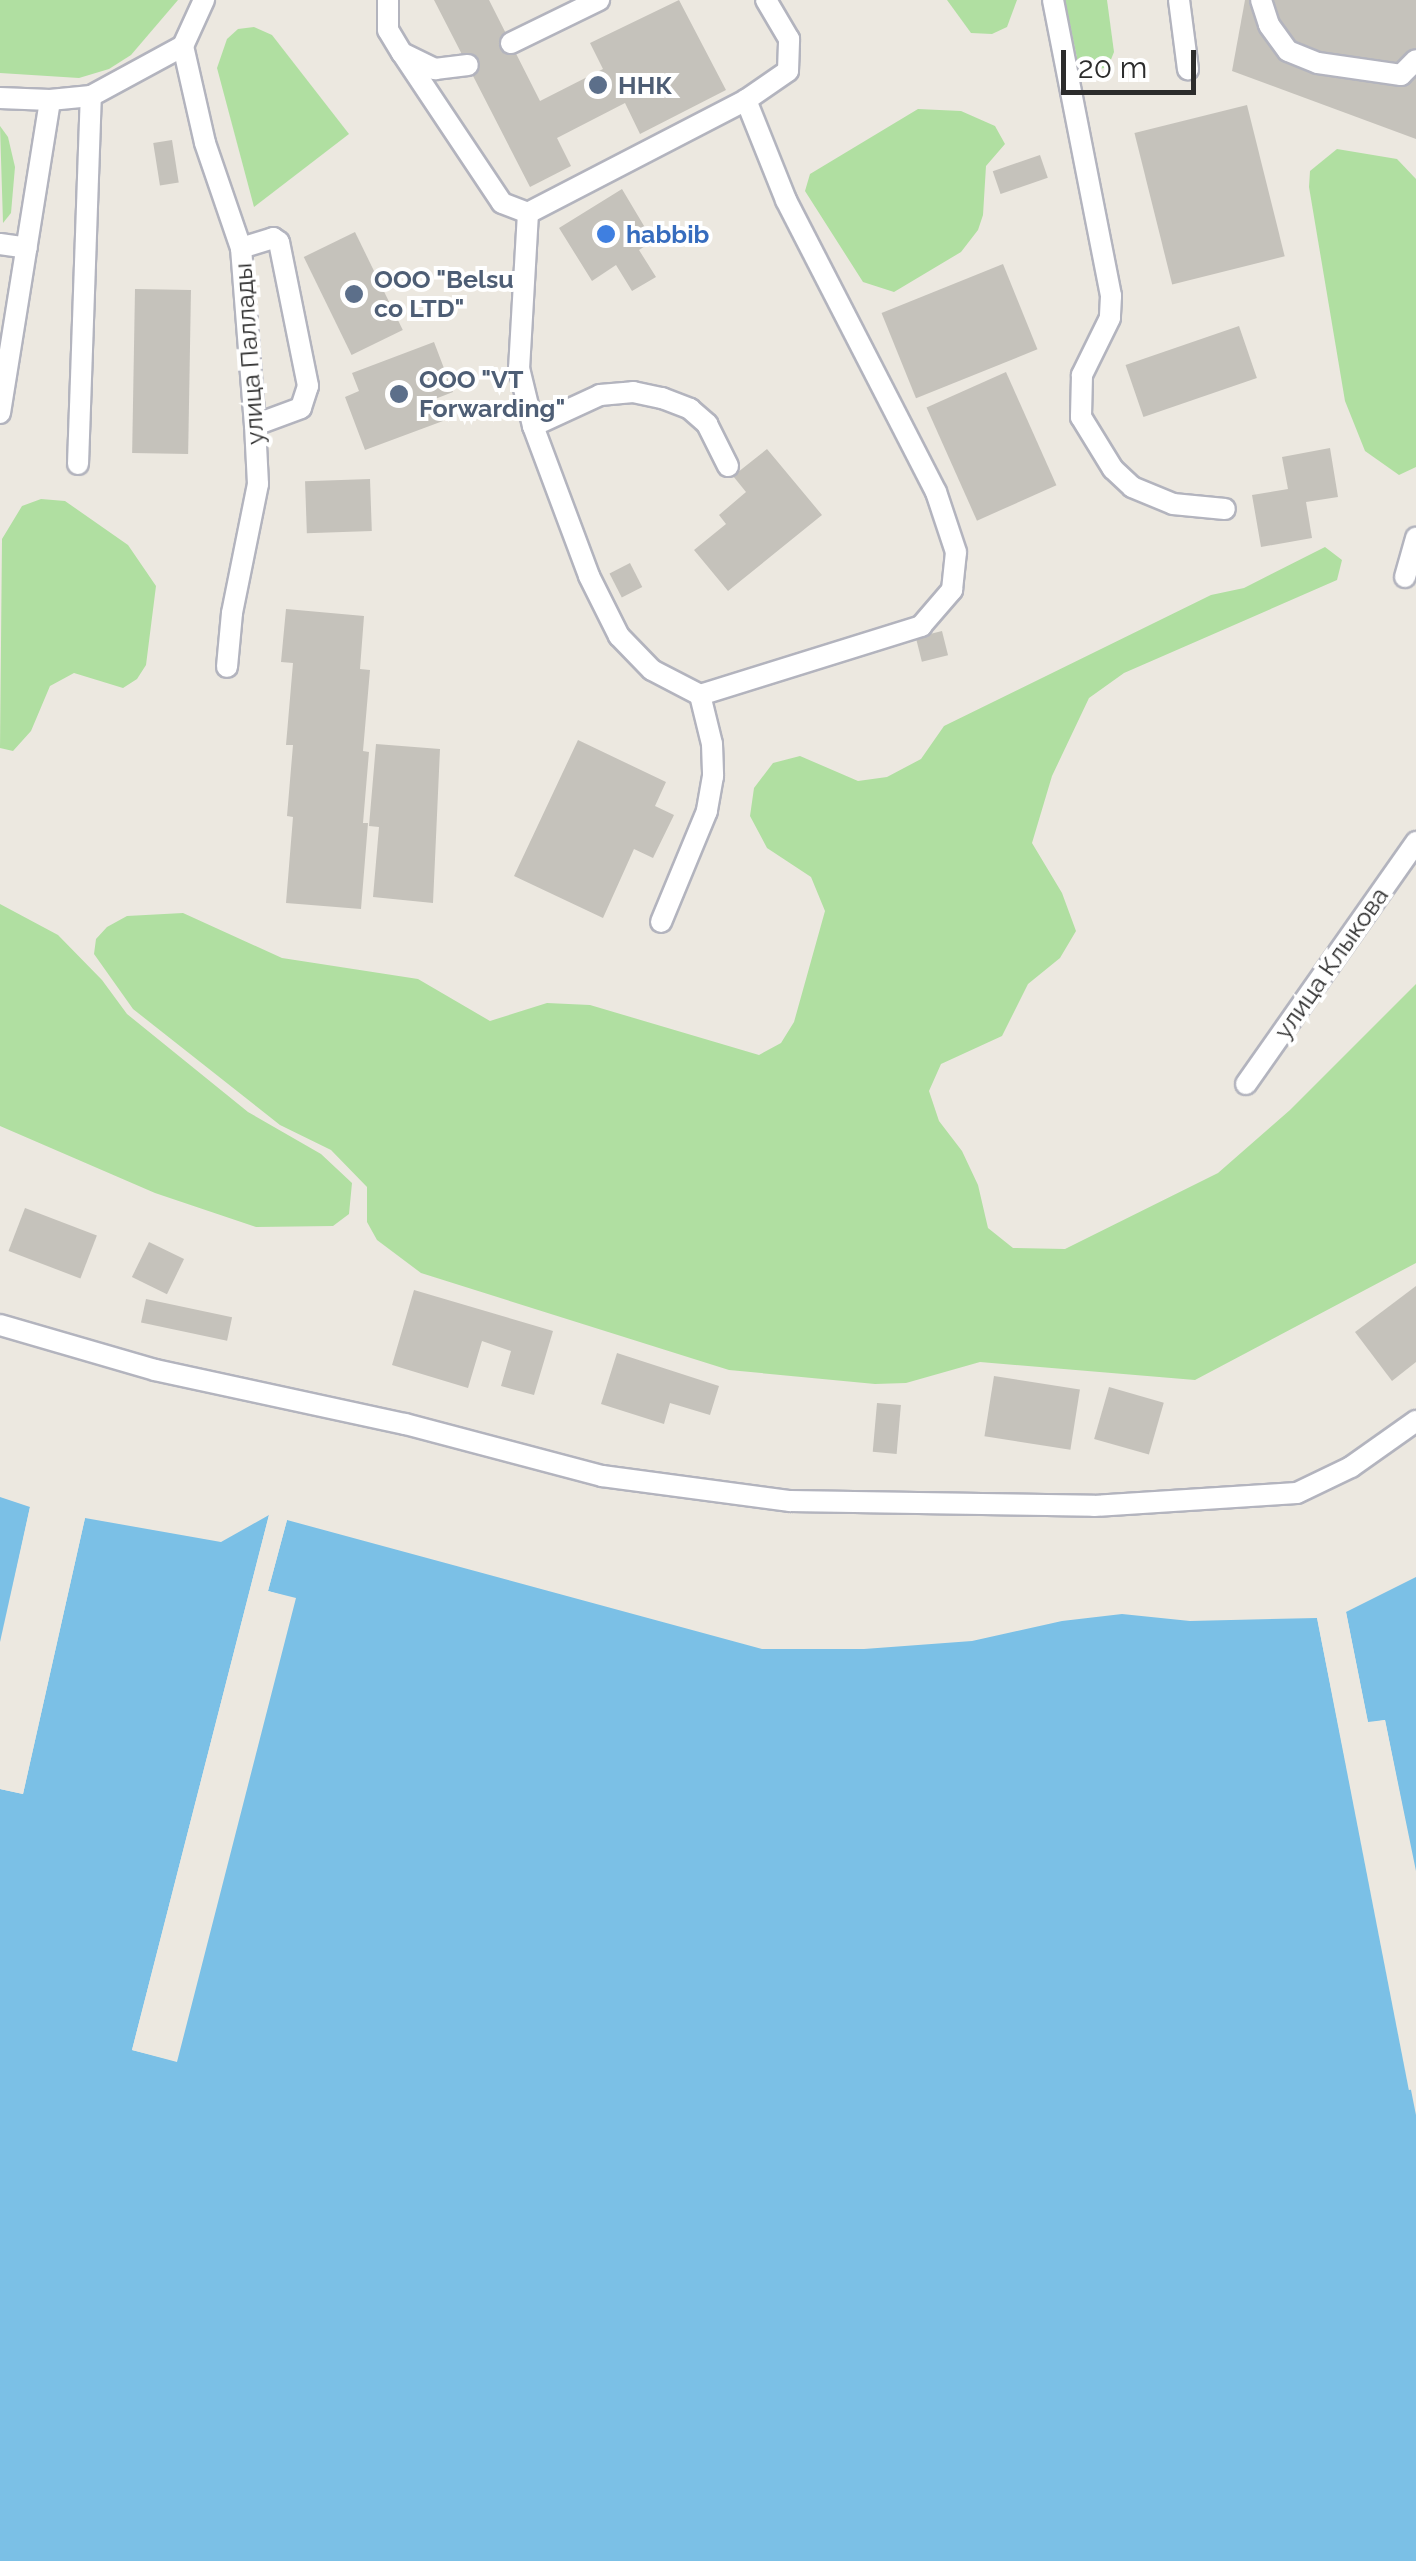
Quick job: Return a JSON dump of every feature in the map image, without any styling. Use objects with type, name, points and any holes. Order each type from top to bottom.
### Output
[{"type":"lane","points":[[0,98],[50,100],[91,96],[183,46],[204,0]]},
{"type":"lane","points":[[388,0],[388,30],[402,53],[502,202],[528,214]]},
{"type":"lane","points":[[510,43],[599,0]]},
{"type":"lane","points":[[528,214],[746,100],[788,72],[789,40],[766,0]]},
{"type":"lane","points":[[1053,0],[1105,273],[1110,318],[1082,375],[1081,418],[1114,469],[1132,486],[1173,504],[1226,509]]},
{"type":"lane","points":[[1179,0],[1188,69]]},
{"type":"lane","points":[[1261,0],[1269,25],[1288,51],[1318,64],[1400,74],[1416,60]]},
{"type":"lane","name":"улица Паллады","points":[[183,46],[205,143],[241,248],[255,426],[258,484],[232,614],[227,667]]},
{"type":"lane","points":[[402,53],[435,70],[468,65]]},
{"type":"lane","points":[[78,464],[91,96]]},
{"type":"lane","points":[[0,413],[50,100]]},
{"type":"lane","points":[[528,214],[519,368],[532,426],[588,576],[619,636],[652,670],[700,695],[922,626],[952,590],[956,552],[936,492],[786,200],[746,100]]},
{"type":"lane","points":[[241,248],[273,238],[279,242],[308,386],[300,408],[255,426]]},
{"type":"lane","points":[[0,244],[27,248]]},
{"type":"lane","points":[[532,426],[600,395],[647,395],[690,410],[707,424],[728,466]]},
{"type":"lane","points":[[1405,578],[1416,538]]},
{"type":"lane","points":[[660,922],[708,811],[712,744],[700,695]]},
{"type":"lane","name":"улица Клыкова","points":[[1246,1084],[1416,842]]},
{"type":"lane","points":[[0,1325],[155,1370],[405,1424],[602,1476],[790,1501],[1094,1506],[1297,1493],[1352,1468],[1416,1421]]},
{"type":"green space","points":[[0,0],[178,0],[131,55],[109,69],[79,78],[0,73]]},
{"type":"green space","points":[[947,0],[1017,0],[1007,27],[992,34],[971,33]]},
{"type":"green space","points":[[1065,0],[1107,0],[1114,52],[1108,67],[1091,71],[1078,63]]},
{"type":"green space","points":[[254,27],[272,35],[349,134],[254,207],[217,68],[227,39],[238,29]]},
{"type":"green space","points":[[918,109],[961,111],[995,126],[1005,144],[986,166],[983,215],[978,230],[961,252],[894,292],[863,282],[805,191],[810,174]]},
{"type":"green space","points":[[0,126],[8,137],[15,167],[11,213],[3,223]]},
{"type":"green space","points":[[1337,149],[1397,159],[1416,179],[1416,467],[1399,475],[1365,451],[1345,401],[1309,187],[1310,171]]},
{"type":"green space","points":[[41,499],[65,501],[128,545],[156,586],[146,665],[137,679],[123,688],[74,673],[50,686],[31,731],[13,751],[0,748],[2,539],[22,506]]},
{"type":"green space","points":[[1325,547],[1342,560],[1337,580],[1124,673],[1089,698],[1052,776],[1032,843],[1062,893],[1076,931],[1060,958],[1028,984],[1002,1036],[941,1064],[929,1091],[939,1121],[962,1151],[978,1185],[988,1228],[1013,1248],[1065,1249],[1218,1173],[1290,1110],[1416,984],[1416,1263],[1195,1380],[980,1362],[906,1383],[875,1384],[729,1370],[421,1273],[377,1240],[367,1222],[367,1187],[331,1150],[280,1125],[133,1009],[94,954],[96,939],[107,927],[127,916],[183,913],[282,958],[418,979],[490,1021],[547,1003],[590,1005],[759,1055],[781,1043],[794,1022],[825,911],[811,877],[767,848],[750,816],[754,788],[773,763],[800,756],[858,781],[887,777],[921,759],[944,726],[1211,595],[1244,588]]},
{"type":"green space","points":[[0,904],[58,935],[102,980],[127,1014],[248,1112],[321,1154],[352,1183],[349,1214],[333,1226],[256,1227],[155,1193],[0,1126]]},
{"type":"water","points":[[0,1497],[30,1507],[0,1642]]},
{"type":"water","points":[[269,1515],[132,2050],[176,2061],[295,1599],[268,1591],[287,1520],[762,1649],[864,1649],[972,1641],[1062,1621],[1122,1614],[1190,1621],[1317,1618],[1416,2115],[1416,2561],[0,2561],[0,1789],[23,1794],[85,1518],[221,1542]]},
{"type":"water","points":[[1416,1577],[1416,1871],[1385,1720],[1368,1723],[1346,1612]]},
{"type":"pier","points":[[30,1507],[35,1508],[5,1643],[0,1647]]},
{"type":"pier","points":[[269,1515],[274,1516],[138,2047],[173,2056],[289,1602],[263,1592],[282,1519],[287,1520],[268,1591],[296,1598],[177,2062],[132,2050]]},
{"type":"pier","points":[[80,1517],[85,1518],[23,1794],[0,1789],[0,1784],[20,1788]]},
{"type":"pier","points":[[1346,1612],[1368,1722],[1385,1720],[1416,1876],[1411,1872],[1381,1726],[1364,1725],[1341,1613]]},
{"type":"pier","points":[[1322,1617],[1414,2089],[1409,2090],[1317,1618]]},
{"type":"building","points":[[434,0],[489,0],[540,101],[603,69],[590,43],[679,0],[726,90],[640,134],[625,103],[557,138],[571,166],[530,187]]},
{"type":"building","points":[[1245,0],[1416,0],[1416,139],[1232,71]]},
{"type":"building","points":[[1247,105],[1285,256],[1172,284],[1134,133]]},
{"type":"building","points":[[172,140],[179,182],[160,185],[153,143]]},
{"type":"building","points":[[1040,155],[1048,178],[1001,194],[993,171]]},
{"type":"building","name":"habbib","points":[[622,189],[653,241],[639,250],[656,277],[632,291],[616,265],[592,281],[559,228]]},
{"type":"building","name":"OOO \"Belsu co LTD\"","points":[[355,232],[403,330],[352,355],[304,257]]},
{"type":"building","points":[[1003,264],[1037,349],[916,398],[882,313]]},
{"type":"building","points":[[135,289],[191,290],[188,454],[132,453]]},
{"type":"building","points":[[1239,326],[1257,378],[1143,417],[1126,365]]},
{"type":"building","name":"OOO \"VT Forwarding\"","points":[[434,342],[453,392],[435,399],[443,421],[365,450],[345,397],[359,391],[352,373]]},
{"type":"building","points":[[1006,372],[1056,485],[977,521],[927,407]]},
{"type":"building","points":[[1330,448],[1338,497],[1306,502],[1312,538],[1261,547],[1252,495],[1288,489],[1282,457]]},
{"type":"building","points":[[767,449],[822,515],[728,591],[694,550],[726,524],[719,515],[746,492],[733,476]]},
{"type":"building","points":[[370,479],[372,531],[307,533],[305,481]]},
{"type":"building","points":[[630,563],[642,587],[622,597],[610,573]]},
{"type":"building","points":[[286,609],[364,616],[360,669],[370,670],[363,751],[369,752],[361,909],[286,903],[293,817],[287,816],[293,745],[286,745],[293,663],[281,662]]},
{"type":"building","points":[[942,631],[948,655],[922,662],[916,638]]},
{"type":"building","points":[[578,740],[666,782],[655,806],[674,815],[653,858],[634,849],[603,918],[514,876]]},
{"type":"building","points":[[376,744],[440,749],[433,903],[373,897],[379,827],[369,826]]},
{"type":"building","points":[[25,1208],[97,1236],[80,1279],[9,1251]]},
{"type":"building","points":[[149,1242],[184,1259],[167,1294],[132,1277]]},
{"type":"building","points":[[1416,1286],[1416,1362],[1392,1381],[1355,1332]]},
{"type":"building","points":[[414,1290],[553,1331],[534,1395],[501,1386],[511,1351],[482,1341],[468,1388],[392,1365]]},
{"type":"building","points":[[146,1299],[232,1317],[227,1341],[141,1322]]},
{"type":"building","points":[[617,1353],[719,1386],[710,1415],[670,1403],[664,1424],[601,1404]]},
{"type":"building","points":[[994,1376],[1080,1390],[1070,1450],[984,1436]]},
{"type":"building","points":[[1109,1387],[1164,1403],[1149,1455],[1094,1439]]},
{"type":"building","points":[[877,1403],[901,1405],[897,1454],[873,1452]]},
{"type":"place","name":"ННК","points":[[598,85]]},
{"type":"place","name":"habbib","points":[[606,234]]},
{"type":"place","name":"OOO \"Belsu co LTD\"","points":[[354,294]]},
{"type":"place","name":"OOO \"VT Forwarding\"","points":[[399,394]]}]
